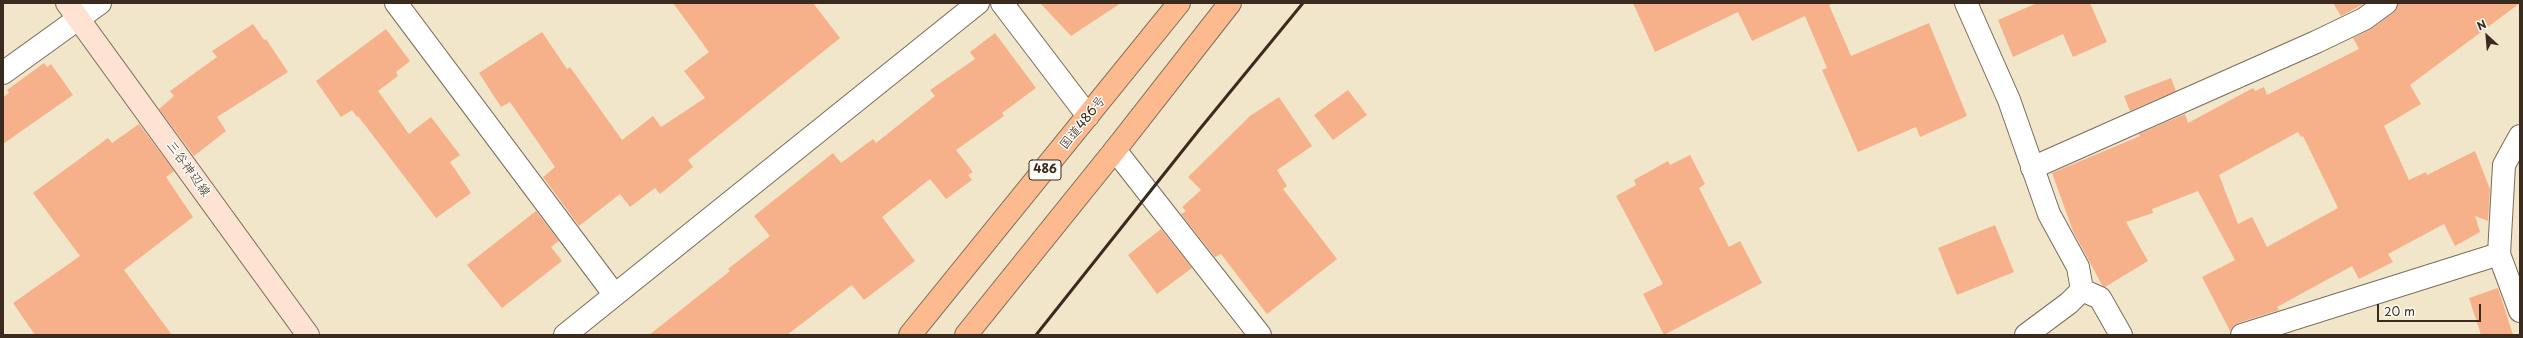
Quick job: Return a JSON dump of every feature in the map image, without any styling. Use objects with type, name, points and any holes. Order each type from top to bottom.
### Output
[{"type":"highway","name":"国道486号","points":[[910,335],[1178,3]]},
{"type":"highway","points":[[966,335],[1115,150],[1230,3]]},
{"type":"main road","name":"三谷神辺線","points":[[73,11],[308,335]]},
{"type":"street","points":[[3,73],[73,11],[100,3]]},
{"type":"street","points":[[396,3],[614,294]]},
{"type":"street","points":[[565,335],[614,294],[978,3]]},
{"type":"street","points":[[1002,3],[1088,116]]},
{"type":"street","points":[[1966,3],[2009,100],[2049,214],[2078,267],[2082,290]]},
{"type":"street","points":[[2032,168],[2316,42],[2364,19],[2386,3]]},
{"type":"street","points":[[2520,136],[2504,165],[2499,254],[2520,311]]},
{"type":"street","points":[[1115,150],[1260,335]]},
{"type":"street","points":[[2242,335],[2499,254]]},
{"type":"street","points":[[2026,335],[2069,303],[2082,290]]},
{"type":"street","points":[[2082,290],[2100,298],[2121,335]]},
{"type":"building","points":[[673,3],[813,3],[840,38],[688,160],[693,167],[660,194],[655,188],[630,207],[620,194],[579,226],[543,177],[555,167],[510,102],[501,107],[479,73],[542,32],[567,69],[570,67],[622,140],[653,116],[661,127],[705,98],[684,71],[709,52]]},
{"type":"building","points":[[1040,3],[1121,3],[1071,36]]},
{"type":"building","points":[[1633,3],[1834,3],[1829,5],[1851,56],[1929,23],[1967,116],[1920,137],[1916,127],[1858,152],[1822,70],[1827,68],[1805,16],[1752,41],[1738,12],[1655,52]]},
{"type":"building","points":[[2037,3],[2090,3],[2107,42],[2073,57],[2063,34],[2013,57],[1998,20]]},
{"type":"building","points":[[2333,3],[2365,3],[2341,16]]},
{"type":"building","points":[[2398,3],[2520,3],[2410,85],[2421,104],[2384,126],[2409,180],[2426,172],[2427,175],[2475,151],[2490,189],[2488,221],[2475,216],[2480,232],[2455,246],[2444,224],[2388,254],[2393,262],[2359,279],[2352,266],[2277,307],[2279,310],[2238,323],[2230,331],[2202,277],[2235,260],[2198,191],[2152,209],[2153,213],[2126,222],[2148,261],[2105,287],[2102,285],[2073,231],[2052,173],[2140,136],[2139,134],[2185,114],[2188,123],[2253,88],[2255,91],[2264,87],[2267,95],[2359,49],[2353,38],[2371,29],[2393,13]],"holes":[[[2298,132],[2301,137],[2303,136],[2338,208],[2267,247],[2252,217],[2238,224],[2219,175]]]},
{"type":"building","points":[[253,24],[264,40],[266,39],[288,72],[217,117],[226,131],[194,156],[159,109],[174,96],[170,91],[217,57],[212,51]]},
{"type":"building","points":[[386,29],[410,61],[396,72],[398,76],[378,91],[409,134],[431,117],[460,155],[450,162],[471,193],[436,218],[358,116],[357,117],[352,110],[341,117],[316,81]]},
{"type":"building","points":[[995,33],[1036,88],[1002,113],[1004,116],[956,150],[973,172],[968,175],[972,180],[946,199],[930,179],[882,217],[915,261],[864,300],[852,285],[787,335],[649,335],[730,271],[728,269],[770,236],[754,216],[833,153],[841,163],[873,139],[876,143],[935,96],[930,90],[975,59],[970,52]]},
{"type":"building","points":[[44,63],[47,67],[51,64],[73,95],[3,144],[3,97],[9,93],[7,90]]},
{"type":"building","points":[[2171,78],[2176,91],[2130,111],[2124,96]]},
{"type":"building","points":[[1348,90],[1367,115],[1333,140],[1314,115]]},
{"type":"building","points":[[1279,97],[1312,146],[1277,170],[1287,186],[1283,189],[1337,259],[1267,314],[1221,254],[1215,257],[1181,214],[1186,211],[1182,207],[1201,190],[1188,177],[1250,116]]},
{"type":"building","points":[[139,124],[174,171],[166,177],[193,217],[124,270],[172,335],[35,335],[13,303],[80,256],[33,193],[108,138],[112,143]]},
{"type":"building","points":[[1690,155],[1705,184],[1699,188],[1729,247],[1740,241],[1762,283],[1664,335],[1643,294],[1663,284],[1616,196],[1636,185],[1634,180],[1668,161],[1670,165]]},
{"type":"building","points":[[536,211],[559,241],[551,247],[562,261],[502,308],[467,265]]},
{"type":"building","points":[[1995,225],[2014,272],[1957,295],[1938,248]]},
{"type":"building","points":[[1161,229],[1192,268],[1157,294],[1128,255]]},
{"type":"building","points":[[2498,288],[2513,335],[2481,335],[2469,298]]},
{"type":"railway","points":[[1036,335],[1199,130],[1303,3]]}]
